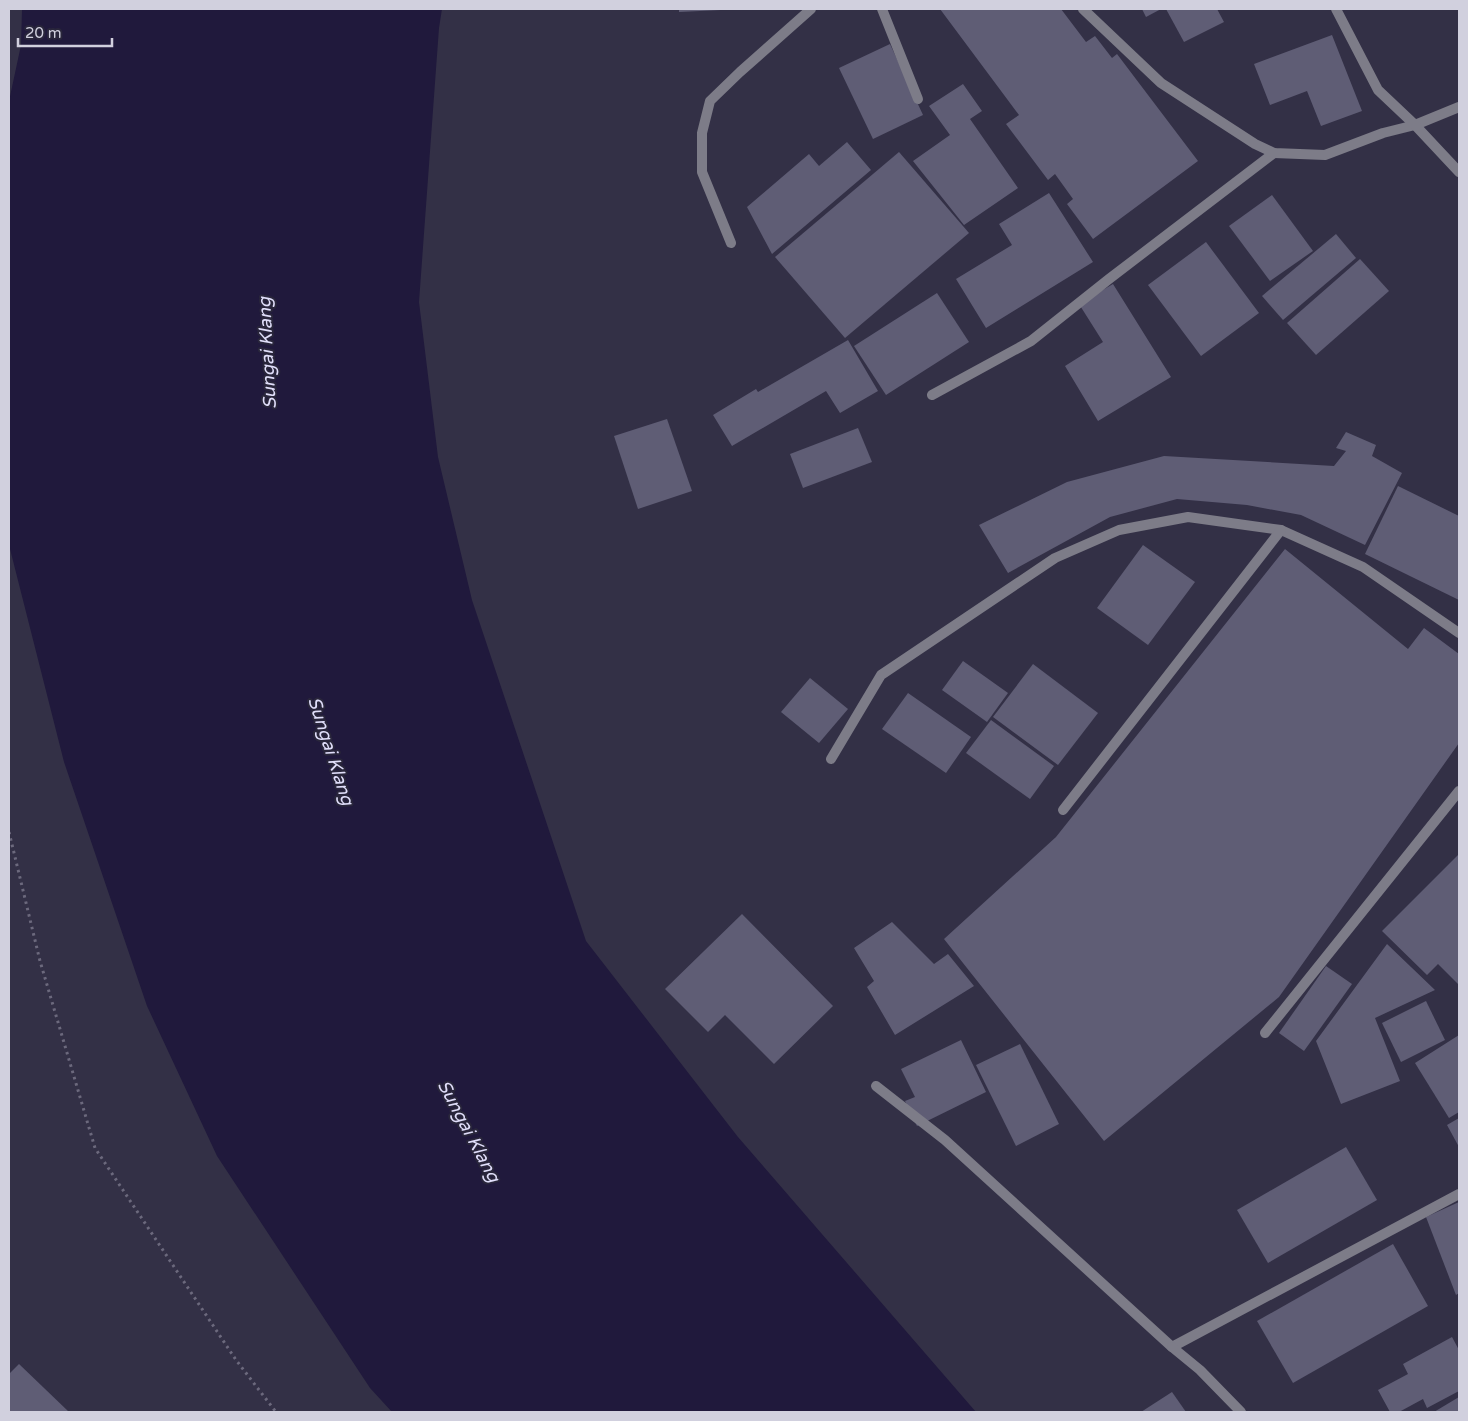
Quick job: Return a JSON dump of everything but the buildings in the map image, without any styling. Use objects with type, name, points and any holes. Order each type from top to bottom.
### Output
[{"type":"street","points":[[731,243],[702,172],[702,133],[710,101],[811,9]]},
{"type":"street","points":[[882,9],[918,99]]},
{"type":"street","points":[[1083,9],[1161,83],[1255,144],[1274,153],[1325,155],[1383,133],[1415,125],[1459,107]]},
{"type":"street","points":[[1336,9],[1378,90],[1415,125],[1459,172]]},
{"type":"street","points":[[932,395],[1031,341],[1274,153]]},
{"type":"street","points":[[831,759],[881,675],[1055,558],[1118,530],[1188,518],[1281,530],[1364,567],[1459,633]]},
{"type":"street","points":[[1063,810],[1281,530]]},
{"type":"street","points":[[1265,1033],[1459,791]]},
{"type":"street","points":[[876,1086],[945,1140],[1172,1347],[1200,1370],[1241,1412]]},
{"type":"street","points":[[1172,1347],[1459,1194]]},
{"type":"path","points":[[9,832],[40,961],[95,1148],[236,1360],[276,1412]]},
{"type":"water","name":"Sungai Klang","points":[[22,9],[442,9],[439,28],[419,302],[438,457],[472,600],[586,941],[738,1137],[976,1412],[392,1412],[370,1388],[217,1156],[147,1006],[64,762],[9,545],[9,101],[21,45]]}]
